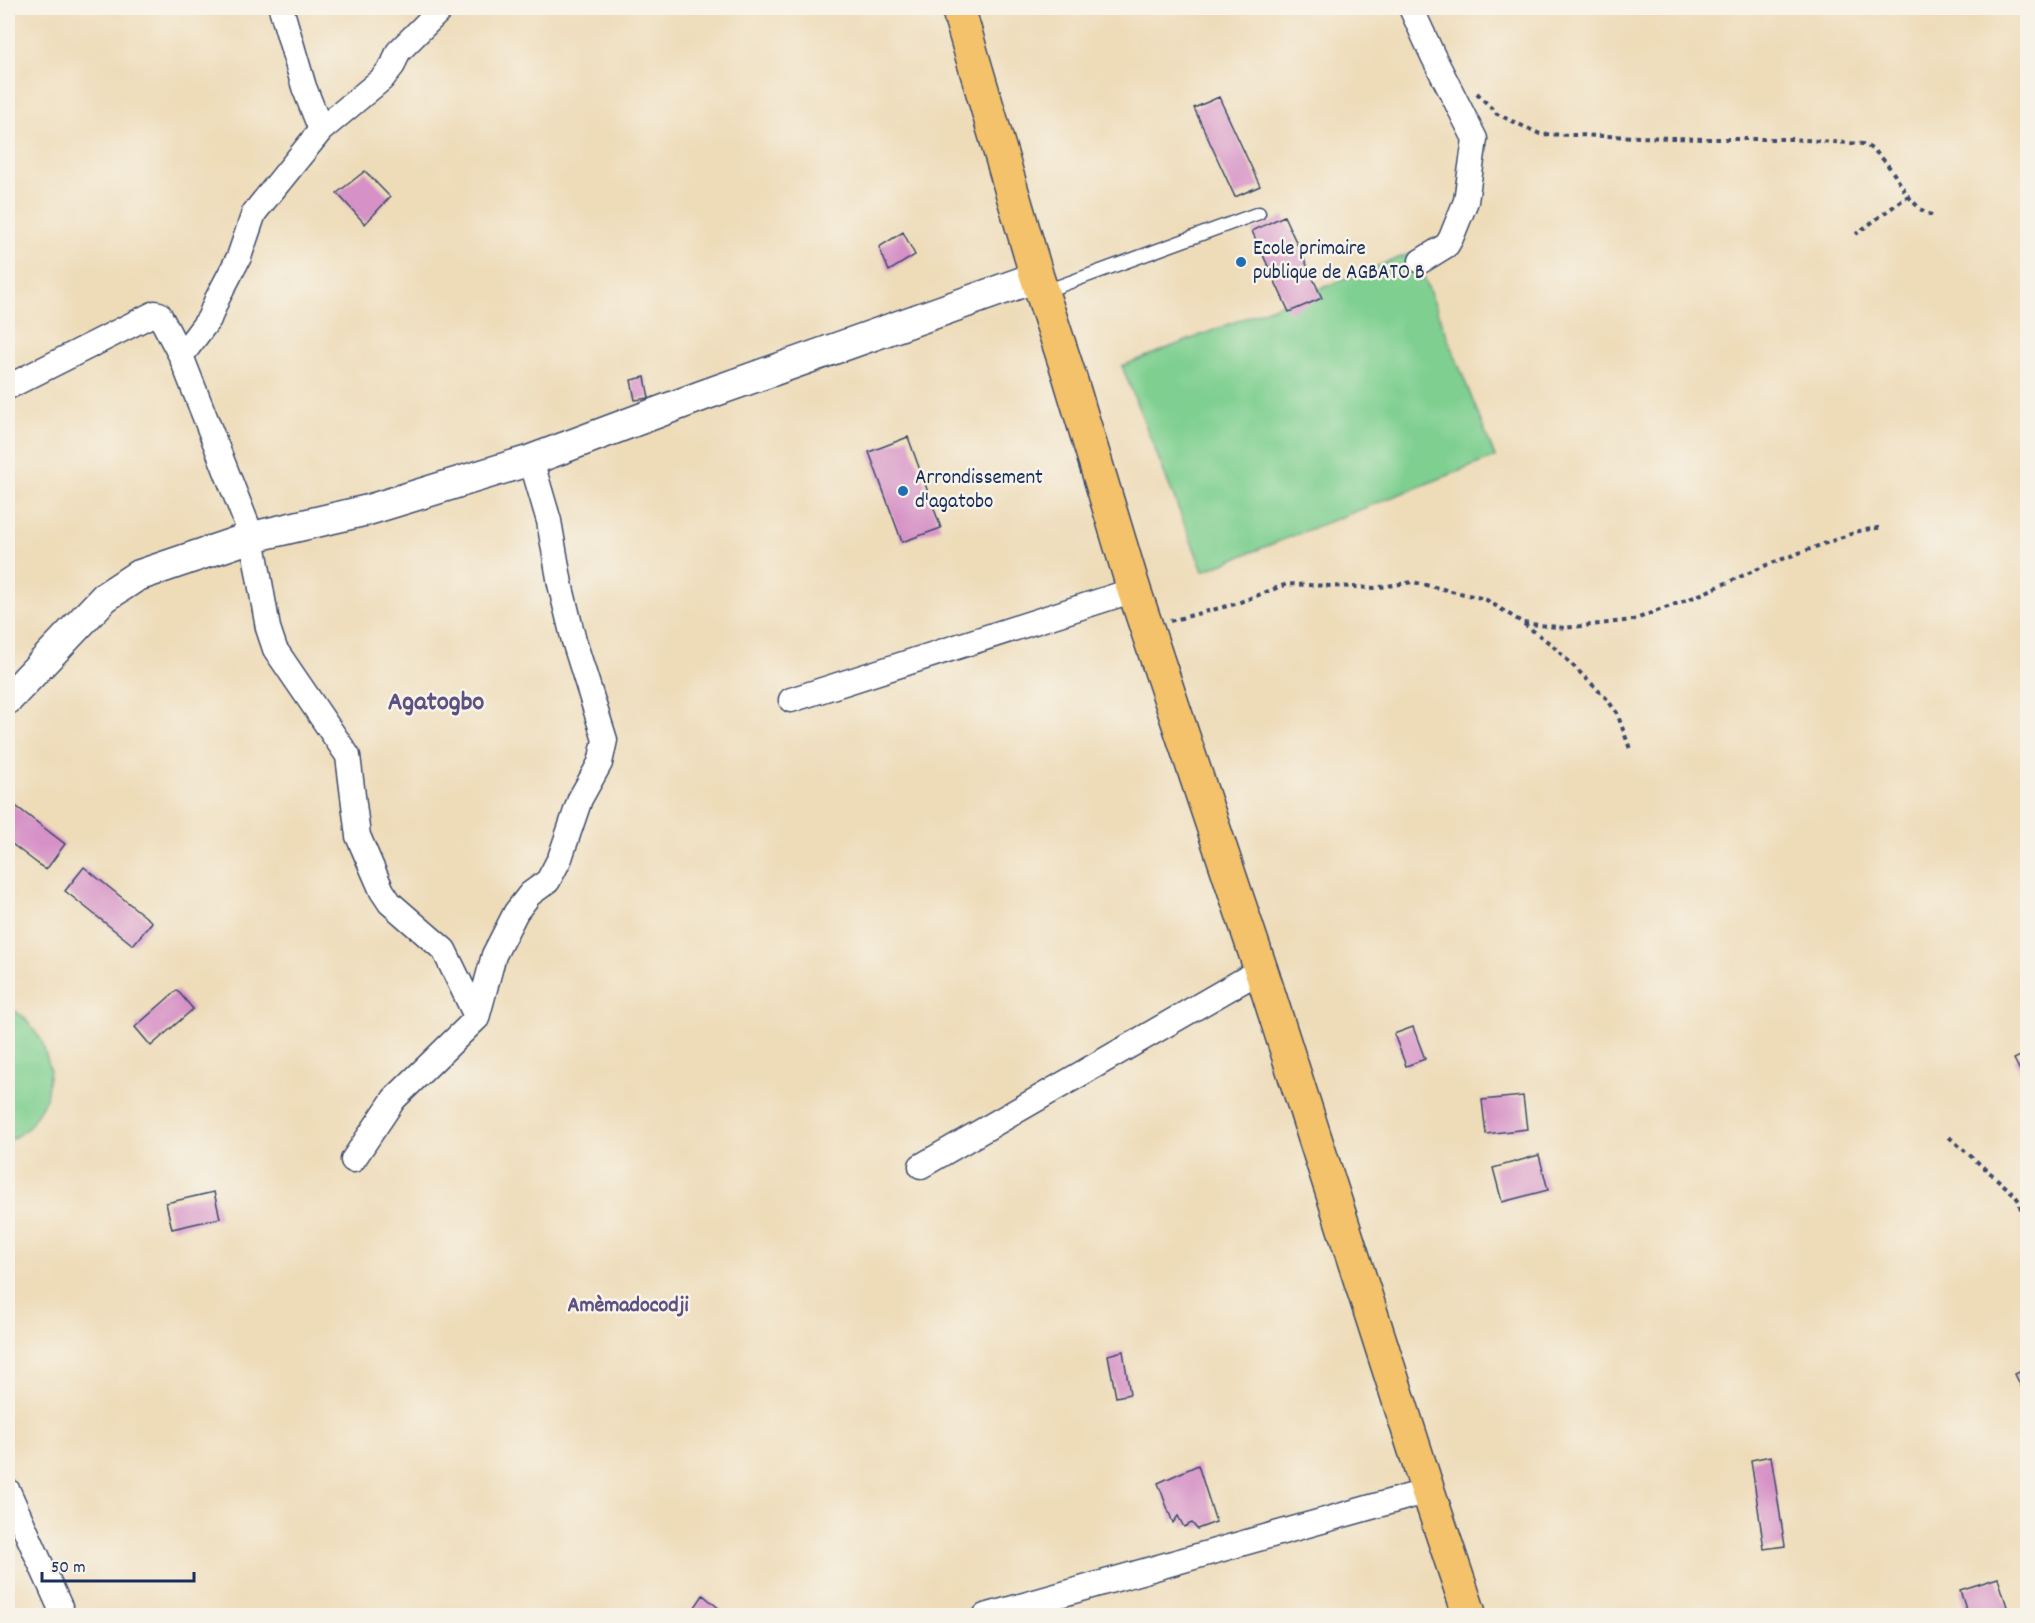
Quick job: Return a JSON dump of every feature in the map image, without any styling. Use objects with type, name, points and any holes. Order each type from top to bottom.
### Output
[{"type":"highway","points":[[963,13],[1040,285],[1134,590],[1261,970],[1470,1616]]},
{"type":"street","points":[[281,8],[304,87],[321,130]]},
{"type":"street","points":[[181,356],[209,319],[239,258],[254,213],[321,130],[382,79],[393,65],[398,52],[442,8]]},
{"type":"street","points":[[1411,8],[1475,140],[1466,201],[1451,238],[1447,245],[1422,261]]},
{"type":"street","points":[[9,696],[105,597],[137,576],[252,537],[368,510],[531,460],[704,395],[1040,285]]},
{"type":"street","points":[[8,387],[155,313],[159,314],[181,356],[252,537],[268,628],[275,649],[348,756],[358,836],[382,891],[390,903],[444,950],[477,1018]]},
{"type":"street","points":[[353,1160],[394,1099],[477,1018],[494,955],[516,912],[530,894],[548,881],[560,858],[580,799],[600,763],[605,740],[571,629],[549,521],[531,460]]},
{"type":"street","points":[[791,700],[1134,590]]},
{"type":"street","points":[[921,1166],[1261,970]]},
{"type":"street","points":[[8,1491],[64,1616]]},
{"type":"street","points":[[985,1616],[1428,1491]]},
{"type":"lane","points":[[1040,285],[1259,213]]},
{"type":"path","points":[[1497,114],[1540,134],[1705,139],[1791,138],[1863,144],[1872,148],[1880,156],[1920,209],[1933,216]]},
{"type":"path","points":[[1856,234],[1908,196]]},
{"type":"path","points":[[1523,623],[1565,628],[1633,620],[1697,596],[1769,564],[1859,531],[1883,527]]},
{"type":"path","points":[[1146,625],[1182,619],[1235,604],[1287,584],[1374,588],[1413,582],[1485,599],[1552,645],[1606,698],[1617,712],[1629,749]]},
{"type":"path","points":[[1948,1137],[2014,1194],[2019,1201],[2028,1240]]},
{"type":"green space","points":[[1414,252],[1495,457],[1203,571],[1122,366]]},
{"type":"green space","points":[[8,1007],[24,1017],[42,1041],[50,1069],[46,1099],[29,1127],[8,1142]]},
{"type":"building","points":[[1219,97],[1260,186],[1235,197],[1194,108]]},
{"type":"building","points":[[365,171],[390,197],[365,224],[337,193]]},
{"type":"building","points":[[1284,216],[1322,298],[1289,312],[1252,231]]},
{"type":"building","points":[[903,232],[915,255],[889,271],[879,247]]},
{"type":"building","points":[[645,377],[649,398],[635,400],[631,380]]},
{"type":"building","points":[[908,437],[941,528],[902,542],[869,452]]},
{"type":"building","points":[[8,800],[65,844],[46,870],[8,841]]},
{"type":"building","points":[[84,867],[152,922],[133,945],[65,891]]},
{"type":"building","points":[[177,990],[193,1009],[151,1046],[135,1027]]},
{"type":"building","points":[[1413,1027],[1425,1059],[1406,1066],[1394,1034]]},
{"type":"building","points":[[2028,1052],[2028,1086],[2014,1059]]},
{"type":"building","points":[[1523,1096],[1527,1129],[1486,1134],[1482,1100]]},
{"type":"building","points":[[1539,1155],[1548,1190],[1502,1202],[1493,1168]]},
{"type":"building","points":[[214,1192],[220,1218],[172,1229],[166,1203]]},
{"type":"building","points":[[1123,1351],[1130,1394],[1116,1397],[1108,1355]]},
{"type":"building","points":[[2028,1368],[2028,1401],[2015,1374]]},
{"type":"building","points":[[1771,1456],[1785,1546],[1764,1549],[1751,1460]]},
{"type":"building","points":[[1198,1465],[1216,1522],[1197,1529],[1192,1523],[1184,1527],[1178,1516],[1173,1523],[1158,1483]]},
{"type":"building","points":[[1998,1578],[2009,1613],[2000,1616],[1968,1616],[1960,1590]]},
{"type":"building","points":[[703,1595],[728,1616],[689,1616]]},
{"type":"place","name":"Ecole primaire publique de AGBATO B","points":[[1241,262]]},
{"type":"place","name":"Arrondissement d'agatobo","points":[[903,491]]},
{"type":"district","name":"Agatogbo","points":[[436,703]]},
{"type":"district","name":"Amèmadocodji","points":[[628,1306]]}]
